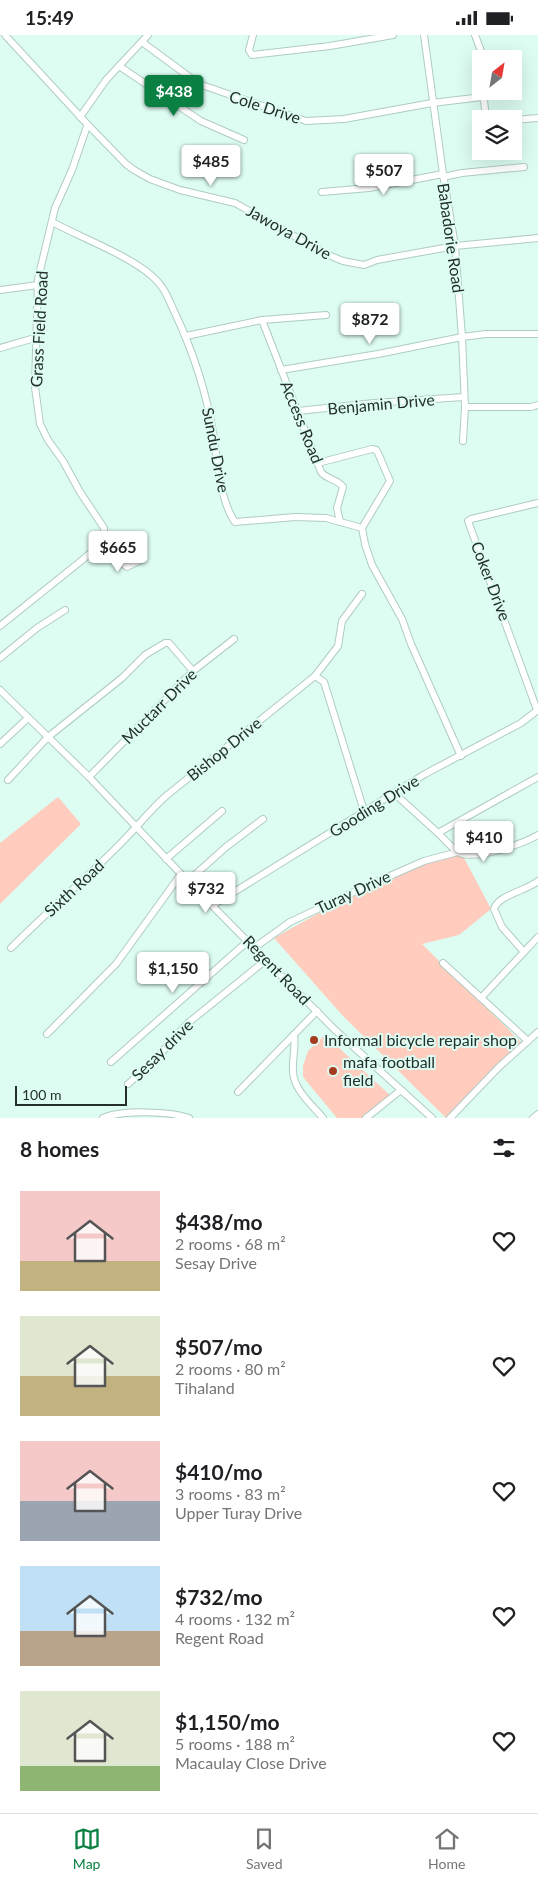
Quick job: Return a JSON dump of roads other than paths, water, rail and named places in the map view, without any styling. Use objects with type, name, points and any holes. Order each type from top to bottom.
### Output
[{"type":"street","name":"Jawoya Drive","points":[[6,35],[80,117],[126,164],[142,175],[180,190],[235,203],[310,246],[343,261],[364,265],[377,260],[455,246],[523,241],[538,238]]},
{"type":"street","points":[[80,117],[106,79],[148,35]]},
{"type":"street","points":[[253,35],[249,50],[252,55],[330,46],[393,35]]},
{"type":"street","name":"Babadorie Road","points":[[424,35],[432,103],[455,246],[466,407],[463,441]]},
{"type":"street","points":[[475,35],[481,50]]},
{"type":"street","name":"Cole Drive","points":[[142,42],[199,84],[306,121],[344,119],[432,103],[482,97],[485,110]]},
{"type":"street","points":[[119,67],[201,121],[244,140]]},
{"type":"street","points":[[522,119],[538,118]]},
{"type":"street","name":"Grass Field Road","points":[[87,126],[56,208],[45,248],[38,285],[38,337],[35,387],[40,424],[48,440],[104,528],[104,537],[101,544]]},
{"type":"street","points":[[322,192],[370,188],[443,175],[524,167]]},
{"type":"street","name":"Sundu Drive","points":[[52,222],[131,262],[152,276],[166,293],[186,336],[208,408],[214,439],[215,459],[225,501],[235,522],[295,517],[326,518],[362,528]]},
{"type":"street","points":[[0,290],[38,285]]},
{"type":"street","points":[[186,336],[262,320],[326,315]]},
{"type":"street","name":"Access Road","points":[[262,320],[323,475],[338,482],[342,487],[337,509],[340,522]]},
{"type":"street","name":"Access Road","points":[[281,370],[378,354],[462,337],[486,334],[538,334]]},
{"type":"street","points":[[0,348],[38,337]]},
{"type":"street","name":"Benjamin Drive","points":[[298,411],[374,403],[464,397]]},
{"type":"street","points":[[466,407],[531,407],[538,405]]},
{"type":"street","points":[[318,463],[372,449],[378,453],[390,481],[362,528],[365,544],[372,565],[402,619],[461,755]]},
{"type":"street","name":"Coker Drive","points":[[538,503],[468,521],[538,710]]},
{"type":"street","points":[[0,626],[101,544],[127,567],[143,559]]},
{"type":"street","name":"Bishop Drive","points":[[137,828],[147,813],[166,796],[316,676],[338,646],[342,621],[362,594]]},
{"type":"street","points":[[0,658],[37,628],[65,610]]},
{"type":"street","name":"Muctarr Drive","points":[[88,777],[193,671],[234,639]]},
{"type":"street","points":[[8,780],[48,737],[122,678],[145,655],[165,643],[169,643],[193,671]]},
{"type":"street","points":[[316,676],[324,682],[364,811]]},
{"type":"street","name":"Regent Road","points":[[0,690],[317,1011],[432,1118]]},
{"type":"street","name":"Gooding Drive","points":[[213,905],[425,774],[521,723],[538,710]]},
{"type":"street","points":[[0,745],[28,718]]},
{"type":"street","points":[[438,833],[538,777]]},
{"type":"street","points":[[394,793],[458,852]]},
{"type":"street","points":[[166,859],[222,811]]},
{"type":"street","points":[[188,881],[226,847],[263,819]]},
{"type":"street","name":"Sixth Road","points":[[11,948],[137,828]]},
{"type":"street","name":"Turay Drive","points":[[254,948],[290,922],[350,893],[424,861],[458,852],[469,854],[492,852],[518,845],[538,835]]},
{"type":"street","points":[[47,1034],[116,964],[181,874]]},
{"type":"street","points":[[524,952],[502,927],[497,917],[495,906],[501,899],[527,889],[538,881]]},
{"type":"street","points":[[481,998],[538,937]]},
{"type":"street","points":[[111,1062],[248,941]]},
{"type":"street","name":"Sesay drive","points":[[128,1084],[152,1063],[188,1023],[266,960]]},
{"type":"street","points":[[443,963],[528,1041]]},
{"type":"street","points":[[238,1092],[317,1011]]},
{"type":"street","points":[[450,1118],[538,1032]]},
{"type":"street","points":[[294,1035],[292,1073],[295,1083],[323,1118]]},
{"type":"street","points":[[366,1118],[401,1090]]},
{"type":"street","points":[[103,1118],[121,1114],[160,1113],[188,1118]]},
{"type":"street","points":[[533,1118],[538,1114]]},
{"type":"place","name":"Informal bicycle repair shop","points":[[314,1040]]},
{"type":"place","name":"mafa football field","points":[[333,1071]]}]
